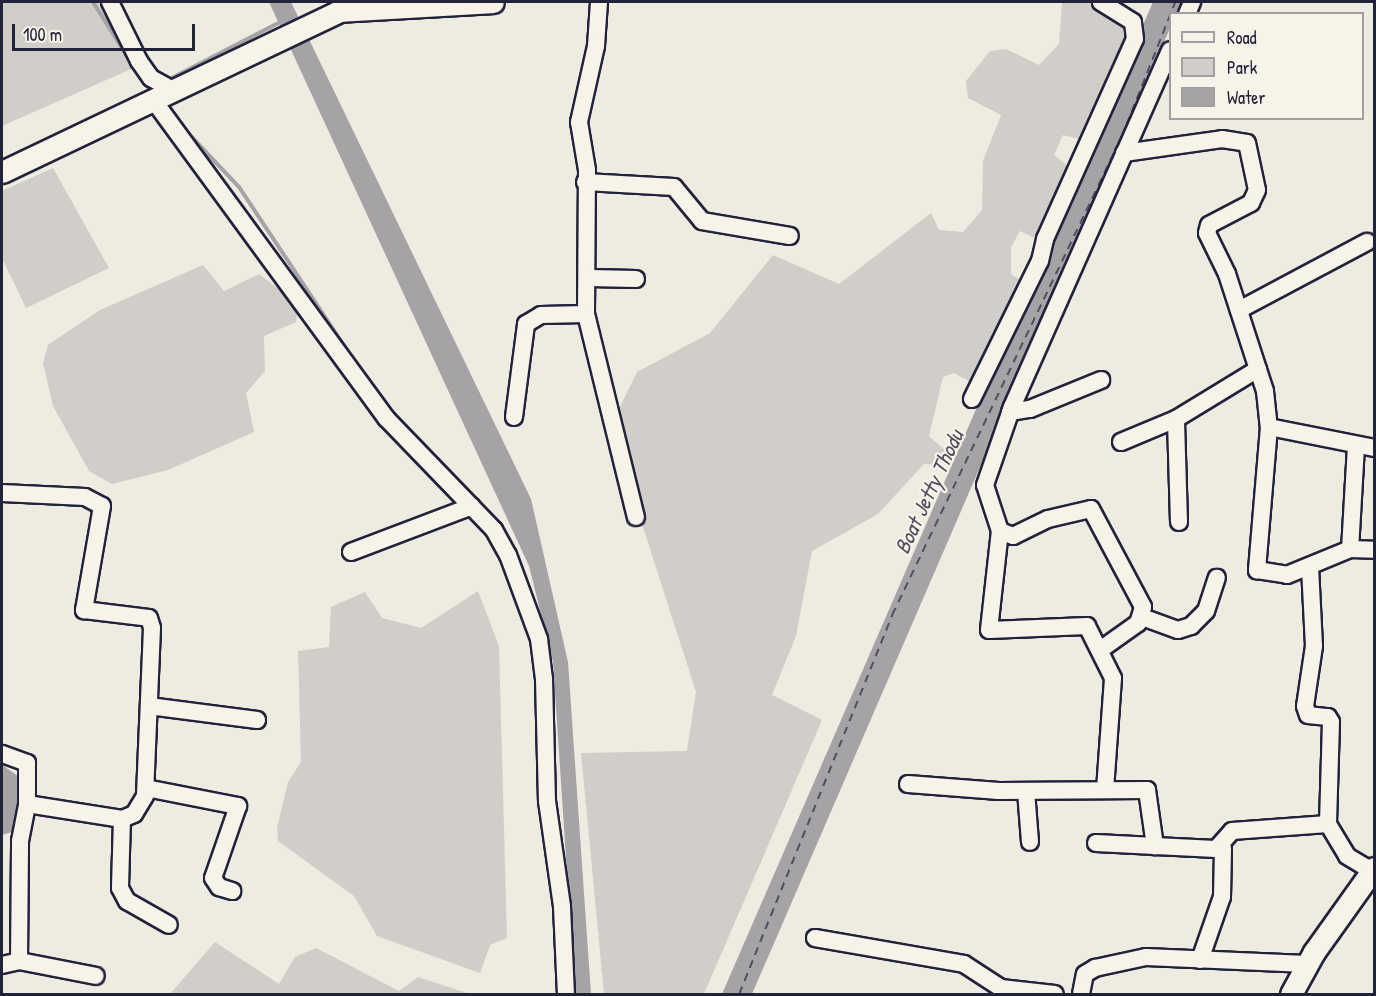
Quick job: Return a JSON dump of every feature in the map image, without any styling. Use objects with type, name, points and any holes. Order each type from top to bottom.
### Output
[{"type":"main road","points":[[2,172],[281,40],[339,6],[493,2]]},
{"type":"main road","points":[[1291,994],[1307,964],[1373,869]]},
{"type":"street","points":[[110,2],[161,98],[386,418],[472,506],[508,555],[539,639],[566,994]]},
{"type":"street","points":[[599,2],[596,46],[579,122],[585,182],[589,279],[586,314],[636,517]]},
{"type":"street","points":[[972,399],[1040,261],[1045,239],[1135,39],[1132,22],[1101,2]]},
{"type":"street","points":[[1105,790],[1107,723],[1114,692],[1100,650],[1087,626],[1077,624],[989,630],[1000,531],[985,485],[1010,412],[1169,52]]},
{"type":"street","points":[[1124,153],[1222,140],[1248,143],[1257,190],[1251,203],[1209,225],[1207,232],[1239,310],[1258,369],[1269,427],[1257,570],[1277,575],[1310,567],[1350,549],[1374,550]]},
{"type":"street","points":[[585,182],[674,187],[702,222],[790,236]]},
{"type":"street","points":[[1239,310],[1367,242]]},
{"type":"street","points":[[589,279],[636,279]]},
{"type":"street","points":[[514,417],[526,324],[541,315],[586,314]]},
{"type":"street","points":[[1121,442],[1176,419],[1258,369]]},
{"type":"street","points":[[1010,412],[1030,410],[1101,380]]},
{"type":"street","points":[[1176,419],[1179,522]]},
{"type":"street","points":[[1269,427],[1374,448]]},
{"type":"street","points":[[1350,549],[1356,446]]},
{"type":"street","points":[[2,493],[85,497],[102,506],[84,610],[149,618],[146,788],[134,814],[122,819],[27,804]]},
{"type":"street","points":[[351,552],[472,506]]},
{"type":"street","points":[[1000,531],[1013,536],[1048,519],[1092,509],[1140,596],[1142,616]]},
{"type":"street","points":[[1310,567],[1314,646],[1305,706],[1308,715],[1328,717],[1331,722],[1328,824],[1347,856],[1373,869]]},
{"type":"street","points":[[1142,616],[1178,630],[1191,626],[1206,611],[1217,578]]},
{"type":"street","points":[[1100,650],[1142,616]]},
{"type":"street","points":[[149,706],[257,720]]},
{"type":"street","points":[[2,754],[27,763],[27,804],[19,849],[19,962]]},
{"type":"street","points":[[908,784],[1026,791],[1151,791],[1155,846]]},
{"type":"street","points":[[146,788],[238,806],[213,878],[219,887],[232,891]]},
{"type":"street","points":[[1026,791],[1030,842]]},
{"type":"street","points":[[122,819],[120,888],[127,901],[169,925]]},
{"type":"street","points":[[1200,960],[1222,897],[1223,848],[1232,831],[1328,824]]},
{"type":"street","points":[[1096,843],[1223,848]]},
{"type":"street","points":[[815,938],[964,964],[1001,988],[1054,994]]},
{"type":"street","points":[[1081,994],[1085,974],[1113,963],[1146,957],[1307,964]]},
{"type":"street","points":[[2,964],[19,962],[96,976]]},
{"type":"green space","points":[[2,2],[102,2],[138,66],[2,126]]},
{"type":"green space","points":[[1062,2],[1088,2],[1133,29],[1087,141],[1063,135],[1054,155],[1073,170],[1040,241],[1020,231],[1011,247],[1011,274],[1023,282],[974,384],[954,373],[943,377],[929,436],[950,455],[938,465],[924,464],[878,514],[812,551],[796,636],[772,695],[822,720],[704,994],[604,994],[581,753],[687,751],[696,692],[642,524],[618,411],[637,372],[710,333],[773,255],[839,284],[931,213],[939,230],[963,232],[982,210],[983,161],[1001,115],[968,98],[966,81],[990,51],[1006,49],[1039,65],[1059,44]]},
{"type":"green space","points":[[53,168],[109,268],[26,308],[2,258],[2,191]]},
{"type":"green space","points":[[203,265],[224,291],[259,274],[298,304],[296,322],[264,336],[265,371],[246,393],[254,432],[168,470],[112,484],[89,471],[53,406],[43,363],[48,345],[100,310]]},
{"type":"green space","points":[[478,591],[499,646],[507,938],[490,945],[480,973],[377,936],[354,896],[278,841],[277,828],[288,782],[301,762],[298,651],[329,647],[331,607],[365,592],[382,618],[421,628]]},
{"type":"green space","points":[[215,942],[279,984],[295,957],[316,948],[399,991],[418,977],[470,994],[170,994]]},
{"type":"water","points":[[269,2],[291,2],[531,499],[568,662],[591,994],[575,994],[553,662],[529,566]]},
{"type":"water","points":[[1153,2],[1182,2],[1177,12],[1169,12],[1169,30],[752,994],[722,994]]},
{"type":"water","points":[[2,765],[18,776],[22,795],[12,832],[2,835]]},
{"type":"waterway","points":[[93,2],[127,56]]},
{"type":"waterway","points":[[166,81],[282,21]]},
{"type":"waterway","points":[[132,65],[152,93]]},
{"type":"waterway","points":[[185,130],[239,187],[350,355]]},
{"type":"ferry route","points":[[1171,12],[1175,2]]},
{"type":"ferry route","points":[[739,994],[892,615],[1121,138],[1169,17]]},
{"type":"water label","name":"Boat Jetty Thodu","points":[[929,492]]}]
